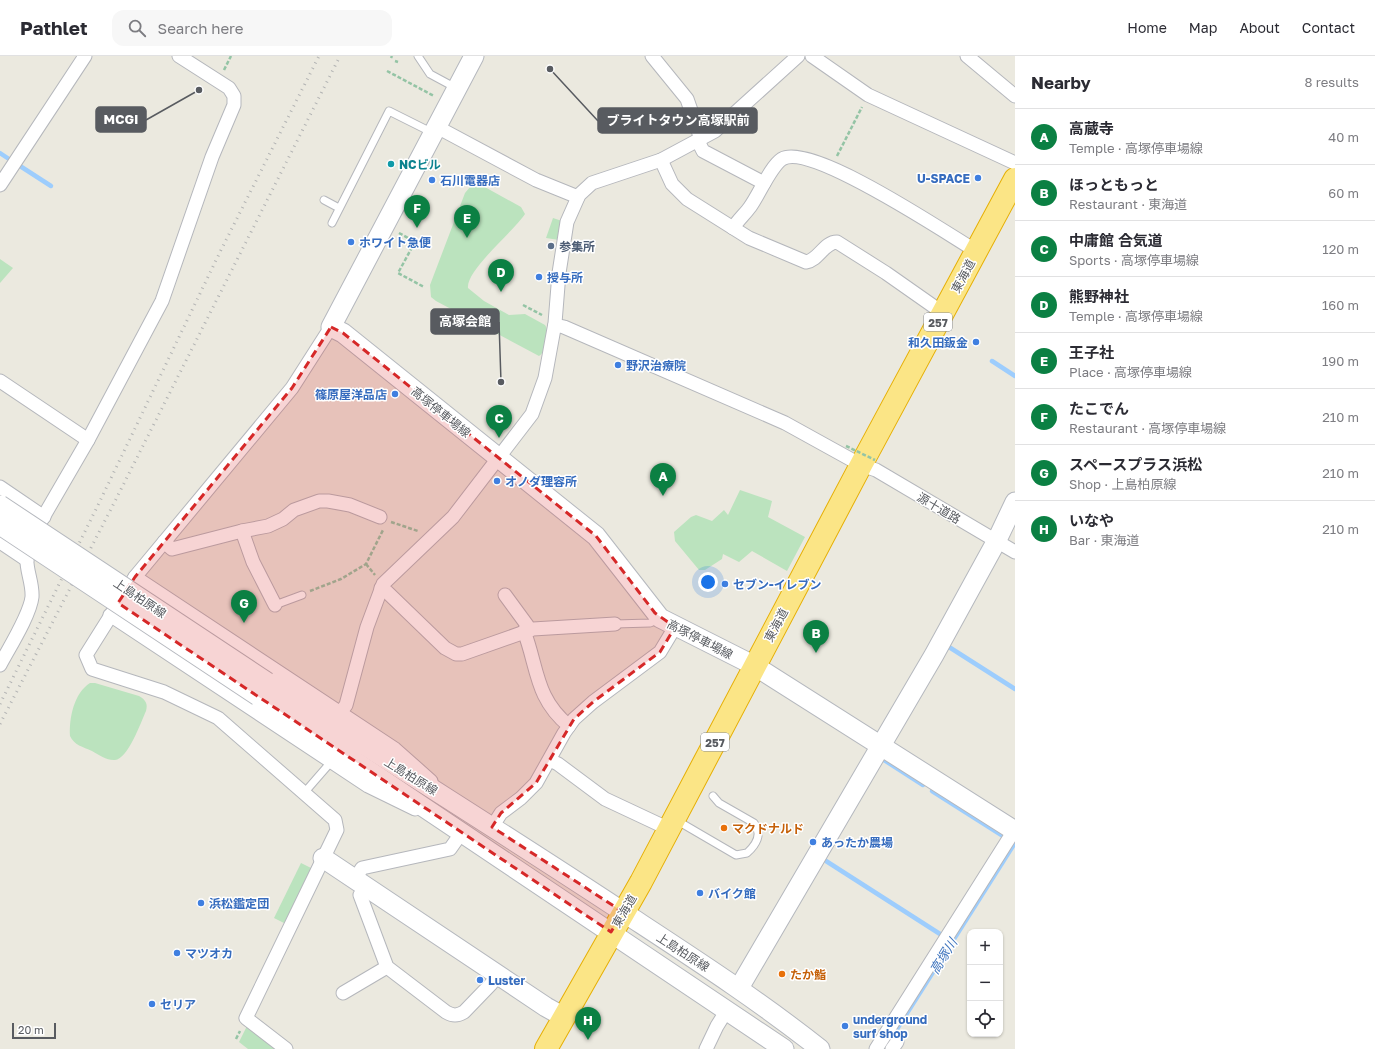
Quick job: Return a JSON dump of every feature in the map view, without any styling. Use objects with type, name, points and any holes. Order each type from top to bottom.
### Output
[{"type":"highway","name":"東海道","points":[[546,1049],[672,824],[755,666],[868,462],[943,313],[1015,179]]},
{"type":"street","points":[[0,185],[85,56]]},
{"type":"street","points":[[0,488],[42,519],[88,440],[162,301],[212,157],[234,105],[234,96],[228,88],[179,56]]},
{"type":"street","points":[[286,1049],[246,1018],[337,830],[335,820],[218,718],[164,692],[92,669],[86,655],[135,577],[292,388],[331,327],[458,89],[474,56]]},
{"type":"street","points":[[652,56],[687,99],[703,151],[764,184]]},
{"type":"street","points":[[340,713],[346,705],[358,654],[381,588],[388,578],[453,517],[527,422],[535,406],[546,378],[555,325],[558,273],[567,222],[578,197],[592,183],[661,160],[700,140],[720,127],[798,56]]},
{"type":"street","points":[[812,56],[868,95],[1015,163]]},
{"type":"street","points":[[967,56],[1015,96]]},
{"type":"street","points":[[436,130],[536,180],[578,197]]},
{"type":"street","points":[[733,228],[750,208],[776,165],[787,157],[807,159],[830,166],[888,198],[976,251]]},
{"type":"street","points":[[661,160],[672,184],[681,195],[749,238],[806,262],[815,258],[833,242],[837,242],[886,273],[943,313]]},
{"type":"street","name":"源十道路","points":[[555,325],[571,330],[785,423],[868,462],[876,470],[1015,552]]},
{"type":"street","name":"高塚停車場線","points":[[331,327],[343,334],[596,536],[668,623],[755,666],[1015,830]]},
{"type":"street","points":[[0,381],[88,440]]},
{"type":"street","points":[[164,542],[172,549],[268,526],[283,519],[294,510],[324,500],[360,508],[383,519]]},
{"type":"street","points":[[739,988],[880,746],[996,542],[1015,502]]},
{"type":"street","name":"上島柏原線","points":[[0,505],[262,689],[454,827],[784,1049]]},
{"type":"street","name":"上島柏原線","points":[[0,525],[262,689],[408,775],[492,827],[739,988],[820,1049]]},
{"type":"street","points":[[242,531],[253,562],[274,605]]},
{"type":"street","points":[[0,542],[27,557],[32,589],[30,605],[0,665]]},
{"type":"street","points":[[135,577],[395,749],[458,806]]},
{"type":"street","points":[[381,588],[445,648],[456,654],[468,653],[526,631],[542,628],[615,624]]},
{"type":"street","points":[[505,595],[527,625],[526,631],[540,688],[563,720],[570,726]]},
{"type":"street","points":[[110,615],[368,786],[404,805],[454,827],[450,849],[362,868],[360,895],[387,967],[452,1015],[459,1015],[464,1012],[491,984],[498,974]]},
{"type":"street","points":[[492,827],[501,813],[521,798],[536,784],[570,726],[593,702],[660,652],[668,623]]},
{"type":"street","points":[[550,760],[558,764],[605,799],[672,824]]},
{"type":"street","points":[[876,1049],[1015,830]]},
{"type":"street","points":[[324,858],[564,1017]]},
{"type":"street","points":[[343,993],[387,967]]},
{"type":"street","points":[[706,1049],[717,1026],[727,1010]]},
{"type":"lane","points":[[418,56],[430,74],[458,89]]},
{"type":"lane","points":[[332,223],[389,111],[436,130]]},
{"type":"lane","points":[[324,200],[340,208]]},
{"type":"lane","points":[[274,605],[302,595]]},
{"type":"lane","points":[[615,624],[668,623]]},
{"type":"lane","points":[[304,793],[331,762]]},
{"type":"lane","points":[[672,824],[736,855],[747,853],[758,838],[757,827],[754,823],[719,803],[713,796]]},
{"type":"path","points":[[220,76],[231,56]]},
{"type":"path","points":[[387,71],[438,97]]},
{"type":"path","points":[[830,166],[847,139],[868,95]]},
{"type":"path","points":[[385,226],[415,242],[398,273],[424,287]]},
{"type":"path","points":[[523,305],[539,313]]},
{"type":"path","points":[[846,446],[868,462]]},
{"type":"path","points":[[302,595],[341,579],[366,564],[383,519],[433,536]]},
{"type":"highlighted area","points":[[331,327],[343,333],[596,536],[655,613],[675,627],[660,652],[593,702],[574,719],[536,783],[501,813],[492,827],[623,912],[611,932],[399,789],[118,603],[135,577],[292,388]]},
{"type":"green space","points":[[476,185],[483,186],[521,207],[525,214],[482,261],[469,280],[468,288],[484,301],[509,315],[525,314],[545,325],[547,337],[544,350],[539,356],[431,297],[430,285],[465,193],[470,187]]},
{"type":"green space","points":[[553,218],[562,221],[559,240],[546,238]]},
{"type":"green space","points":[[0,259],[13,268],[0,283]]},
{"type":"green space","points":[[740,490],[772,501],[768,517],[805,537],[787,571],[752,551],[739,562],[723,554],[722,559],[705,570],[699,570],[675,541],[674,532],[691,517],[696,515],[712,521],[724,510],[728,515]]},
{"type":"green space","points":[[90,683],[95,683],[139,696],[147,704],[146,711],[129,747],[120,758],[115,760],[106,759],[79,745],[74,742],[70,736],[70,722],[76,699]]},
{"type":"green space","points":[[301,863],[313,869],[286,924],[274,918]]},
{"type":"green space","points":[[247,1026],[277,1049],[248,1049],[239,1042]]},
{"type":"water","name":"高塚川","points":[[1015,839],[1015,847],[887,1049],[882,1049]]},
{"type":"waterway","points":[[0,153],[9,159]]},
{"type":"waterway","points":[[20,166],[51,186]]},
{"type":"waterway","points":[[992,361],[1015,376]]},
{"type":"waterway","points":[[949,647],[1015,689]]},
{"type":"waterway","points":[[884,760],[923,785]]},
{"type":"waterway","points":[[932,791],[1003,836]]},
{"type":"waterway","name":"高塚川","points":[[826,861],[940,934]]},
{"type":"railway","points":[[0,704],[220,252],[319,56]]},
{"type":"railway","points":[[0,724],[111,509],[340,56]]},
{"type":"place","name":"ブライトタウン高塚駅前","points":[[550,69]]},
{"type":"place","name":"MCGI","points":[[199,90]]},
{"type":"place","name":"NCビル","points":[[391,164]]},
{"type":"place","name":"U-SPACE","points":[[978,178]]},
{"type":"place","name":"石川電器店","points":[[432,180]]},
{"type":"place","name":"たこでん","points":[[417,228]]},
{"type":"place","name":"王子社","points":[[467,238]]},
{"type":"place","name":"ホワイト急便","points":[[351,242]]},
{"type":"place","name":"参集所","points":[[551,246]]},
{"type":"place","name":"授与所","points":[[539,277]]},
{"type":"place","name":"熊野神社","points":[[501,292]]},
{"type":"place","name":"和久田鈑金","points":[[976,342]]},
{"type":"place","name":"野沢治療院","points":[[618,365]]},
{"type":"place","name":"高塚会館","points":[[501,382]]},
{"type":"place","name":"篠原屋洋品店","points":[[395,394]]},
{"type":"place","name":"中庸館 合気道","points":[[499,438]]},
{"type":"place","name":"オノダ理容所","points":[[497,481]]},
{"type":"place","name":"高蔵寺","points":[[663,496]]},
{"type":"place","name":"セブン-イレブン","points":[[725,584]]},
{"type":"place","name":"スペースプラス浜松","points":[[244,623]]},
{"type":"place","name":"ほっともっと","points":[[816,653]]},
{"type":"place","name":"マクドナルド","points":[[724,828]]},
{"type":"place","name":"あったか農場","points":[[813,842]]},
{"type":"place","name":"バイク館","points":[[700,893]]},
{"type":"place","name":"浜松鑑定団","points":[[201,903]]},
{"type":"place","name":"マツオカ","points":[[177,953]]},
{"type":"place","name":"たか鮨","points":[[782,974]]},
{"type":"place","name":"Luster","points":[[480,980]]},
{"type":"place","name":"セリア","points":[[152,1004]]},
{"type":"place","name":"underground surf shop","points":[[845,1026]]},
{"type":"place","name":"いなや","points":[[588,1040]]}]
